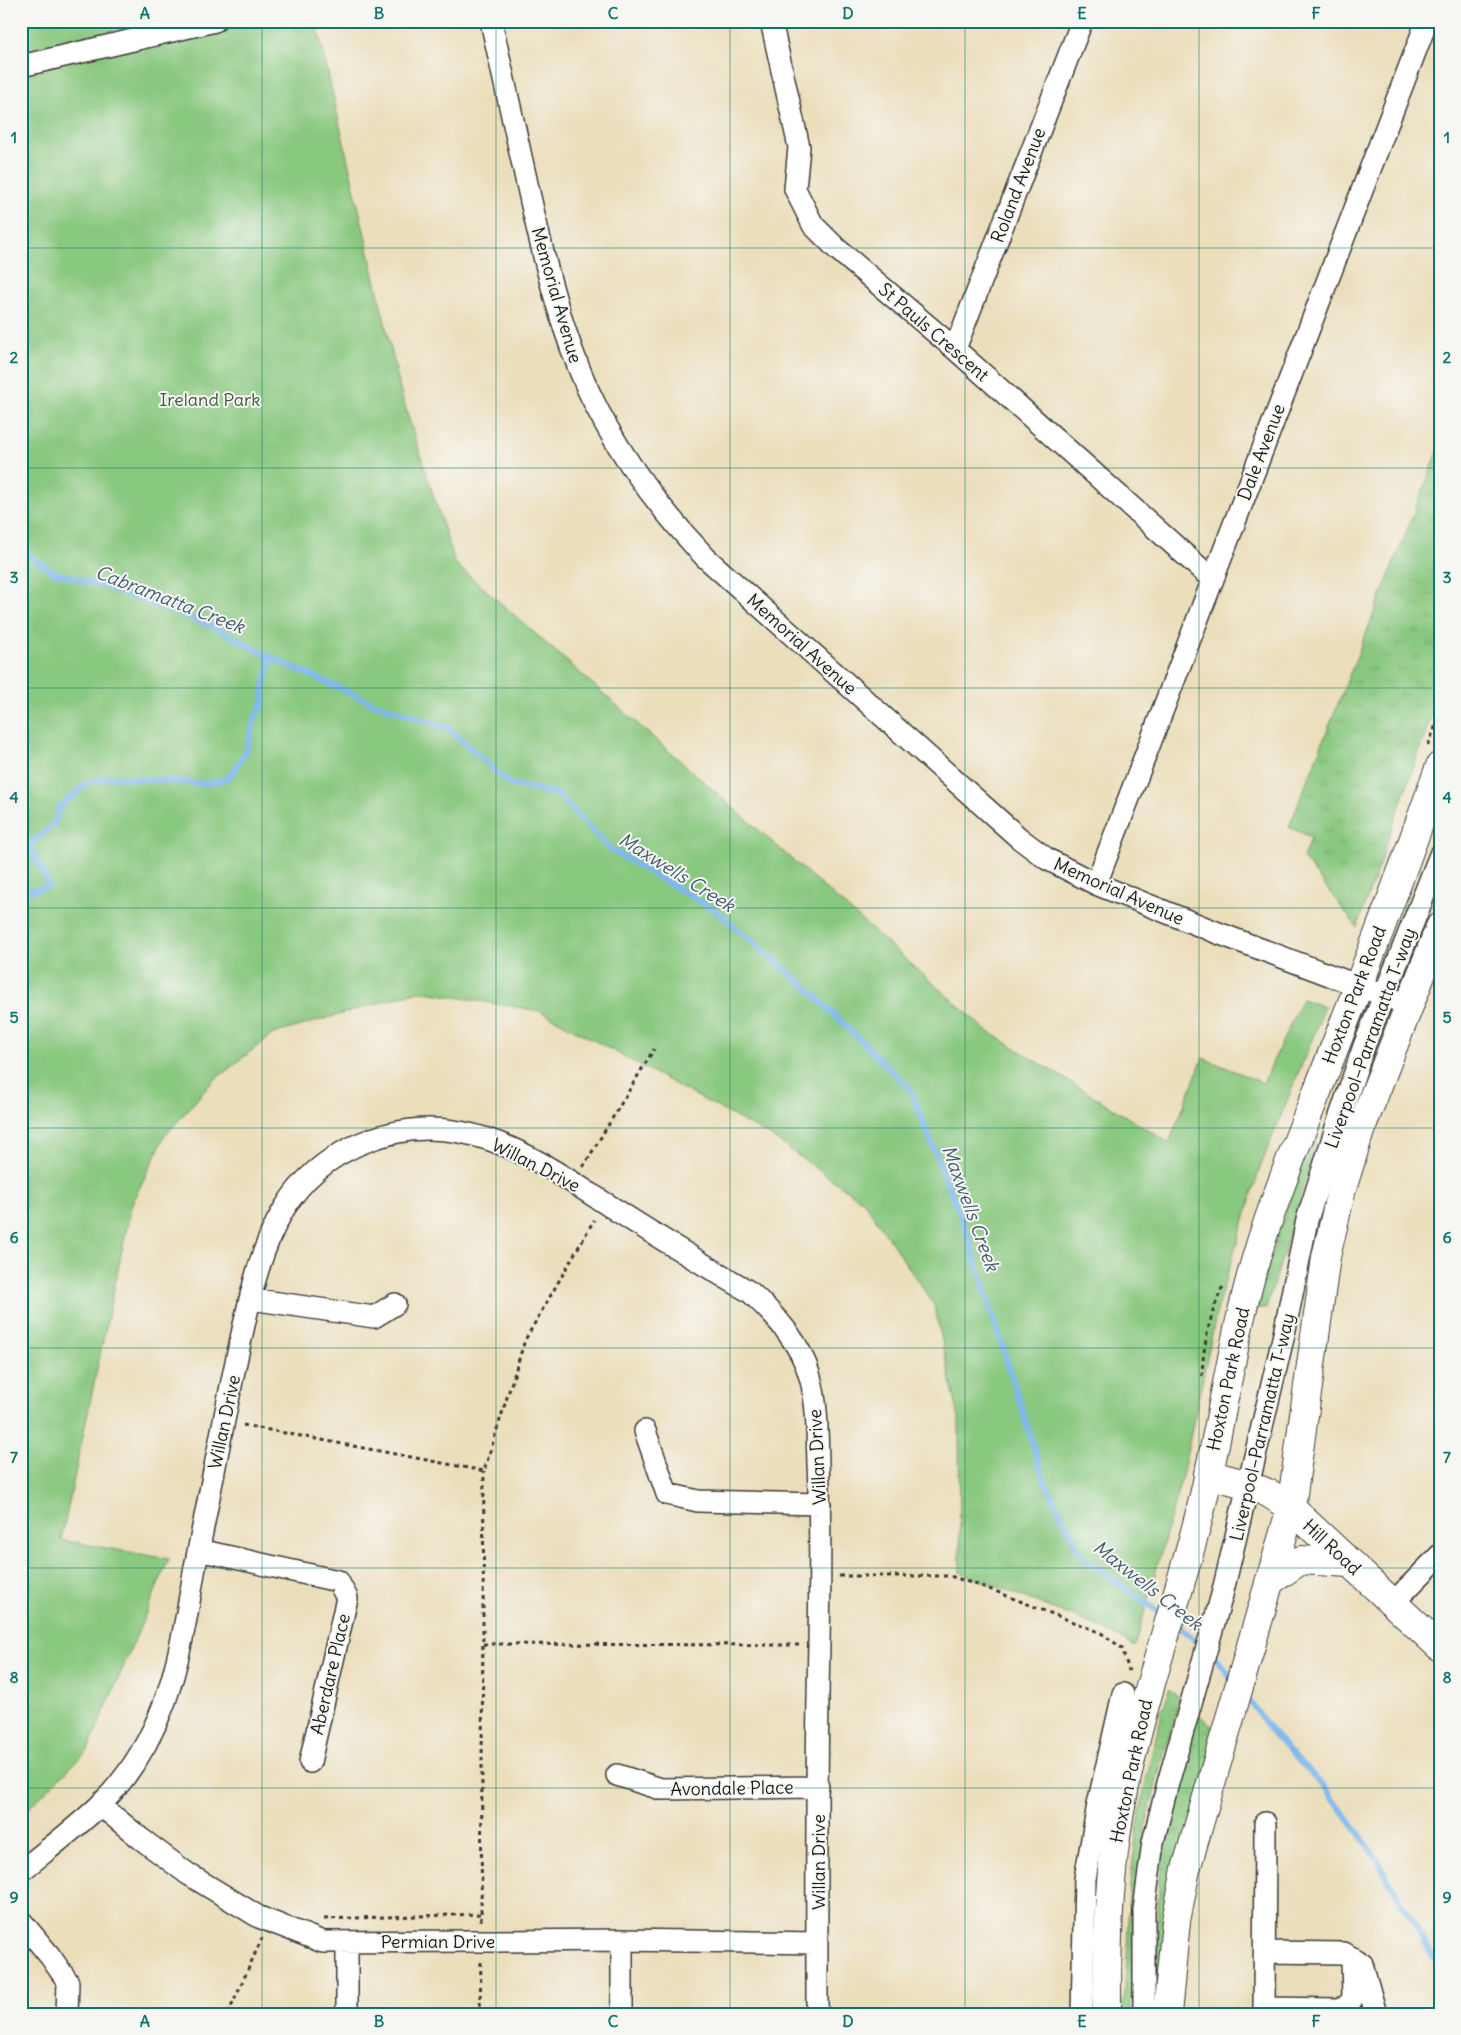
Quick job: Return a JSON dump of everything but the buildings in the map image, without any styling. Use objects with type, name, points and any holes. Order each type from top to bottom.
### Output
[{"type":"main road","name":"Hoxton Park Road","points":[[1107,2014],[1107,1938],[1116,1836],[1140,1722],[1141,1673],[1186,1563],[1208,1474],[1240,1318],[1261,1244],[1285,1173],[1440,766]]},
{"type":"main road","points":[[1167,2014],[1176,1921],[1186,1869],[1291,1508],[1322,1285],[1334,1222],[1360,1131],[1440,927]]},
{"type":"main road","name":"Hill Road","points":[[1208,1474],[1249,1485],[1270,1494],[1291,1508],[1440,1647]]},
{"type":"main road","points":[[1269,1582],[1301,1560],[1349,1562]]},
{"type":"street","points":[[21,66],[216,21]]},
{"type":"street","name":"Memorial Avenue","points":[[491,21],[542,250],[564,328],[580,372],[596,405],[645,487],[674,524],[706,558],[1019,838],[1047,859],[1096,884],[1218,934],[1409,1005]]},
{"type":"street","name":"St Pauls Crescent","points":[[771,21],[799,147],[795,189],[813,225],[837,249],[955,349],[1212,579]]},
{"type":"street","name":"Roland Avenue","points":[[955,349],[1082,21]]},
{"type":"street","name":"Dale Avenue","points":[[1096,884],[1427,21]]},
{"type":"street","name":"Liverpool–Parramatta T-way","points":[[1144,2014],[1144,1910],[1153,1842],[1222,1594],[1249,1485],[1284,1334],[1307,1220],[1338,1123],[1384,996],[1440,855]]},
{"type":"street","name":"Willan Drive","points":[[21,1872],[100,1805],[127,1774],[149,1737],[164,1704],[178,1656],[223,1421],[251,1299],[270,1235],[285,1207],[304,1183],[354,1145],[379,1136],[421,1128],[459,1132],[489,1139],[574,1182],[750,1292],[770,1311],[786,1331],[800,1353],[810,1376],[816,1411],[821,1576],[817,2014]]},
{"type":"street","points":[[251,1299],[374,1317],[395,1304]]},
{"type":"street","points":[[645,1431],[667,1494],[698,1502],[820,1504]]},
{"type":"street","name":"Aberdare Place","points":[[199,1550],[338,1581],[347,1598],[310,1762]]},
{"type":"street","points":[[1393,1603],[1440,1554]]},
{"type":"street","points":[[1082,2014],[1085,1879],[1098,1804],[1122,1694]]},
{"type":"street","name":"Avondale Place","points":[[617,1775],[661,1789],[818,1787]]},
{"type":"street","name":"Permian Drive","points":[[100,1805],[188,1874],[259,1917],[322,1942],[622,1940],[817,1943]]},
{"type":"street","points":[[1265,1823],[1264,2011],[1338,2009],[1348,2006],[1353,1997],[1352,1958]]},
{"type":"street","points":[[21,1921],[50,1956],[68,1982],[67,2014]]},
{"type":"street","points":[[622,1940],[622,2014]]},
{"type":"street","points":[[347,1942],[347,2014]]},
{"type":"street","points":[[1264,1952],[1344,1954],[1352,1958],[1362,1964],[1376,2014]]},
{"type":"path","points":[[574,1182],[654,1049]]},
{"type":"path","points":[[480,2014],[484,1471],[525,1340],[604,1202]]},
{"type":"path","points":[[223,1421],[484,1471]]},
{"type":"path","points":[[821,1576],[950,1576],[987,1588],[1101,1632],[1122,1648],[1141,1673]]},
{"type":"path","points":[[483,1644],[819,1645]]},
{"type":"path","points":[[318,1919],[481,1914]]},
{"type":"path","points":[[228,2014],[270,1921]]},
{"type":"green space","name":"Ireland Park","points":[[21,21],[291,21],[292,26],[316,21],[402,397],[455,563],[986,1030],[1169,1143],[1203,1058],[1263,1083],[1302,999],[1325,1007],[1261,1165],[1219,1301],[1182,1476],[1135,1647],[1102,1628],[960,1572],[959,1418],[934,1305],[864,1202],[772,1137],[540,1011],[419,991],[273,1034],[213,1081],[165,1136],[132,1203],[61,1540],[169,1559],[88,1750],[21,1816]]},
{"type":"green space","points":[[1440,447],[1440,692],[1357,927],[1303,858],[1311,837],[1289,827]]},
{"type":"green space","points":[[1311,1135],[1317,1138],[1266,1309],[1254,1307]]},
{"type":"green space","points":[[1169,1689],[1180,1698],[1151,1803],[1144,1839],[1134,1926],[1131,2014],[1120,2014],[1127,1966],[1130,1886],[1136,1836],[1150,1762]]},
{"type":"green space","points":[[1198,1714],[1216,1730],[1154,2014],[1159,1883],[1172,1807]]},
{"type":"waterway","name":"Maxwells Creek","points":[[21,550],[55,573],[106,587],[214,627],[270,657],[368,701],[449,729],[510,784],[558,794],[611,850],[716,911],[805,986],[910,1089],[967,1233],[1044,1480],[1082,1557],[1163,1615]]},
{"type":"waterway","name":"Cabramatta Creek","points":[[21,893],[49,886],[29,845],[54,824],[59,808],[88,782],[114,777],[205,784],[229,778],[246,751],[255,718],[263,703],[270,657]]},
{"type":"waterway","name":"Maxwells Creek","points":[[1175,1624],[1203,1646]]},
{"type":"waterway","name":"Maxwells Creek","points":[[1211,1652],[1233,1679]]},
{"type":"waterway","name":"Maxwells Creek","points":[[1245,1695],[1275,1736],[1325,1788],[1372,1851],[1440,1969]]}]
